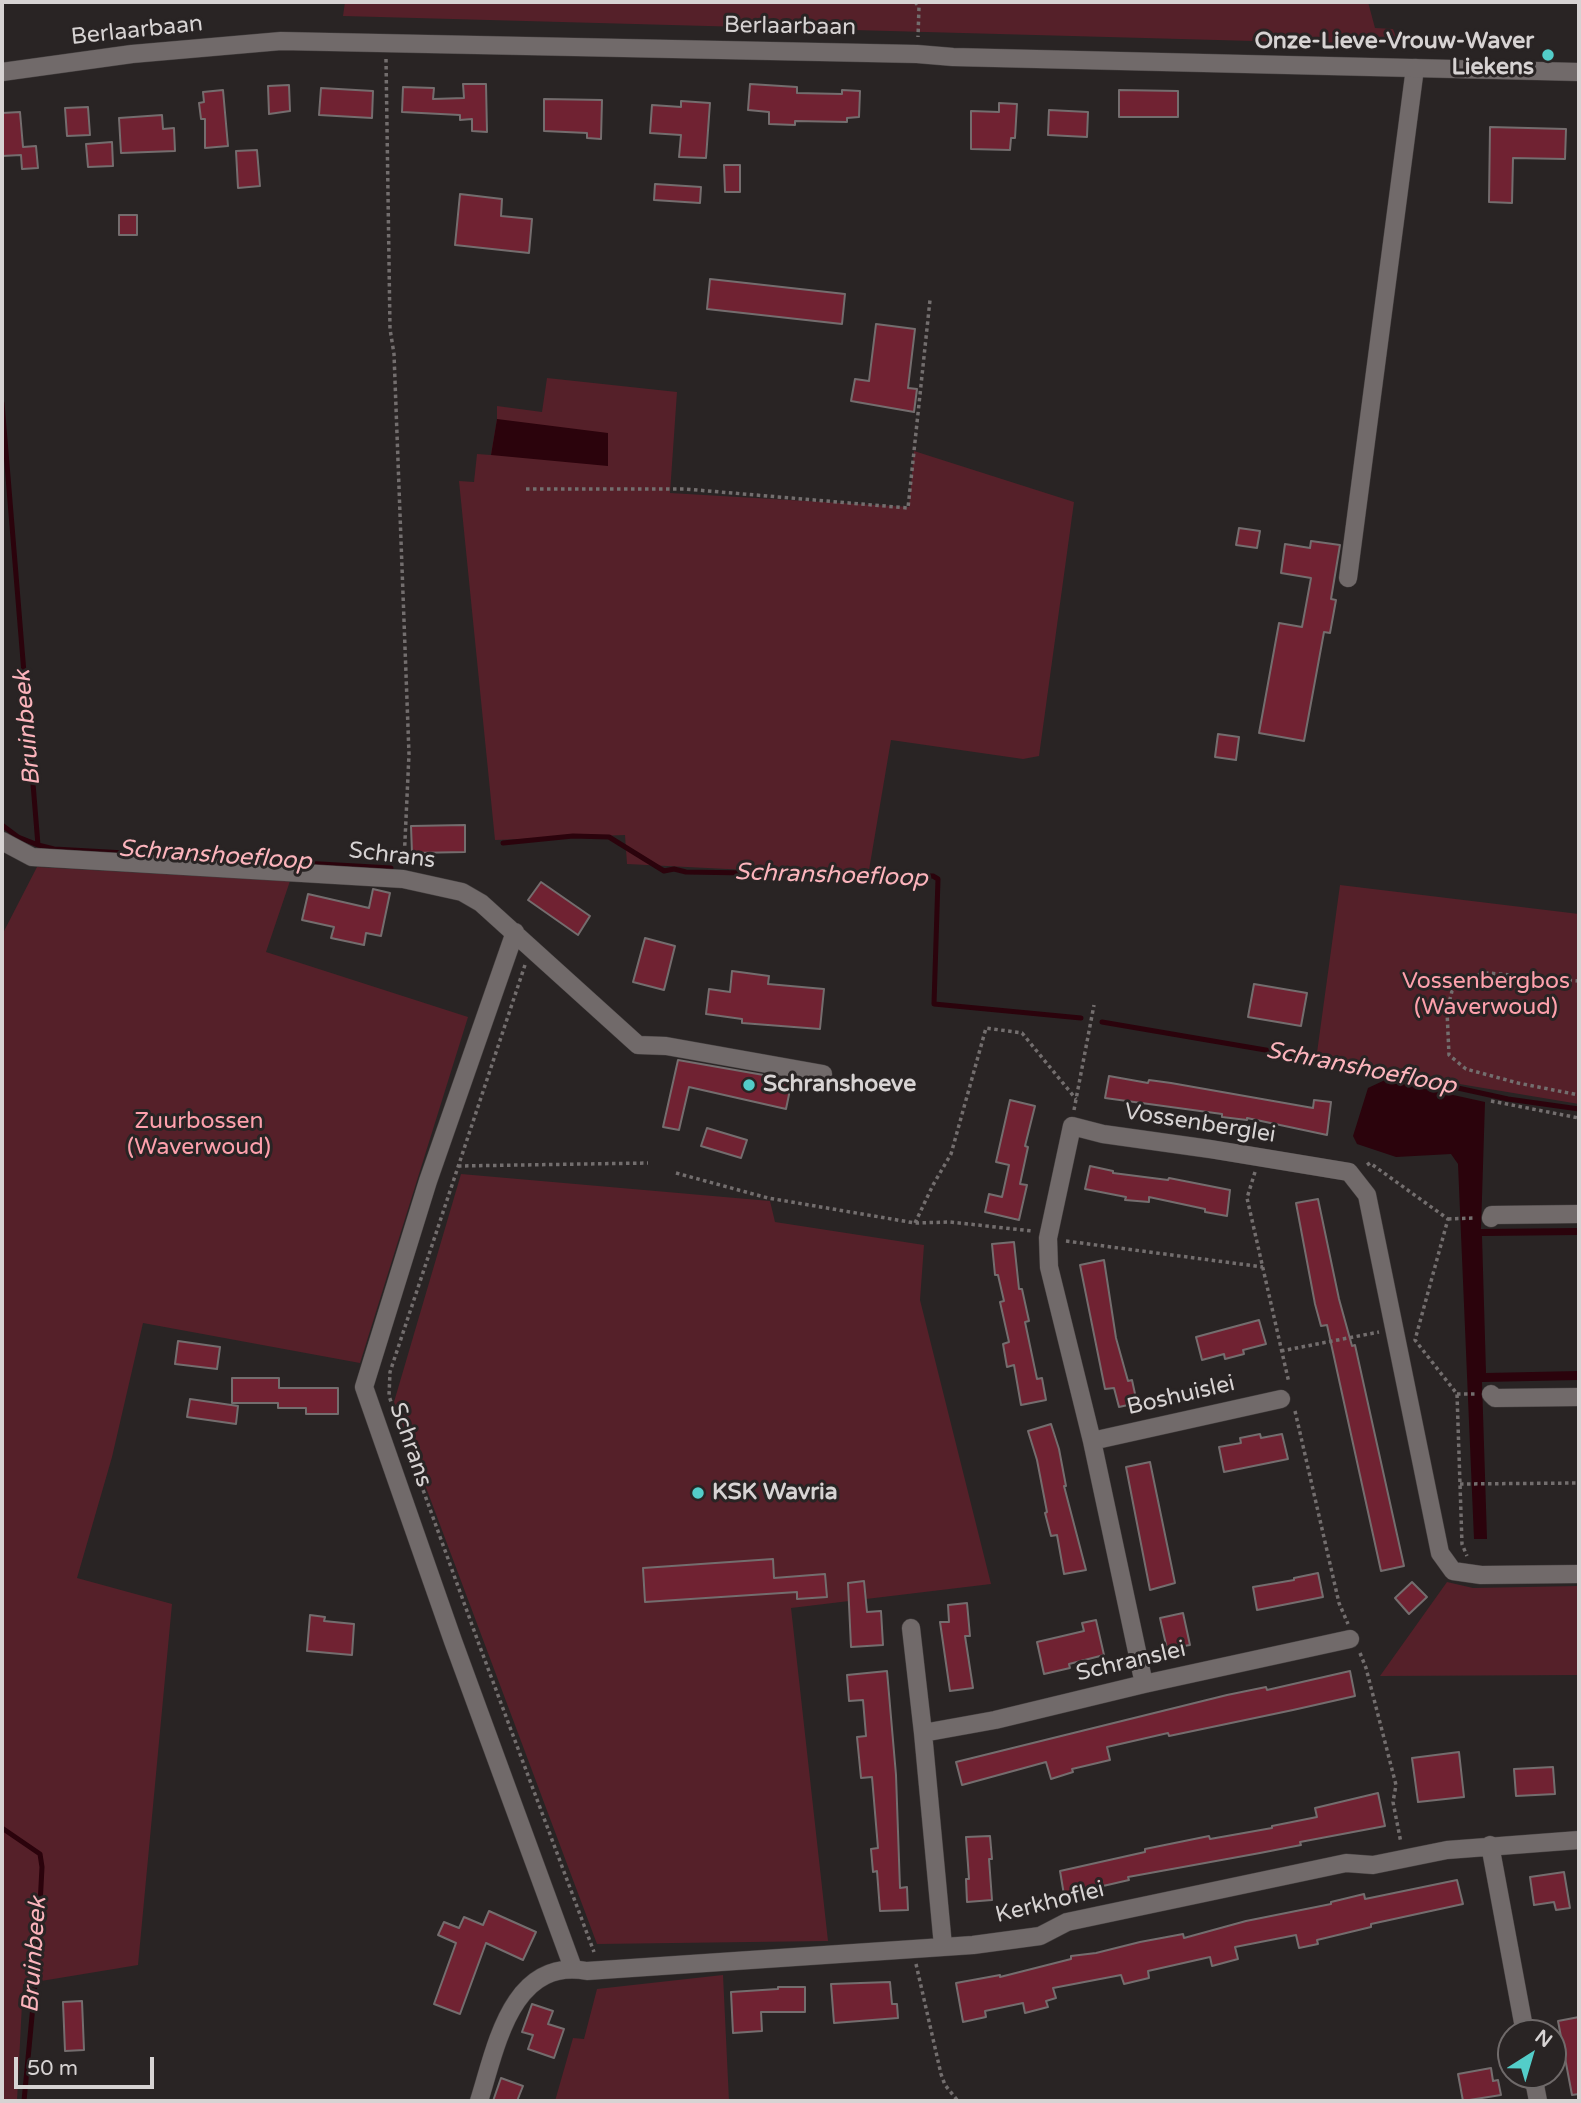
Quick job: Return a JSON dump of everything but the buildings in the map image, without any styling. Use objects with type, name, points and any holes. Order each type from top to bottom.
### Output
[{"type":"street","name":"Berlaarbaan","points":[[2,72],[132,54],[281,41],[917,54],[1579,72]]},
{"type":"street","points":[[1348,579],[1415,68]]},
{"type":"street","name":"Schrans","points":[[2,841],[32,857],[403,878],[462,892],[481,903],[515,932],[638,1045],[666,1046],[823,1074]]},
{"type":"street","name":"Schrans","points":[[515,932],[428,1181],[365,1387],[444,1617],[573,1968]]},
{"type":"street","points":[[1072,1126],[1048,1238],[1049,1267],[1092,1441],[1144,1684]]},
{"type":"street","name":"Vossenberglei","points":[[1072,1126],[1102,1134],[1349,1172]]},
{"type":"street","points":[[1349,1172],[1367,1195],[1440,1553],[1453,1571],[1481,1575],[1579,1574]]},
{"type":"street","points":[[1491,1218],[1492,1214],[1579,1214]]},
{"type":"street","points":[[1491,1394],[1495,1398],[1579,1397]]},
{"type":"street","name":"Boshuislei","points":[[1092,1441],[1288,1398]]},
{"type":"street","points":[[911,1628],[943,1946]]},
{"type":"street","name":"Schranslei","points":[[923,1733],[995,1720],[1352,1637]]},
{"type":"street","name":"Kerkhoflei","points":[[573,1968],[601,1970],[973,1945],[1040,1936],[1067,1922],[1346,1863],[1373,1865],[1447,1850],[1579,1840]]},
{"type":"street","points":[[1490,1845],[1522,2019]]},
{"type":"street","points":[[479,2101],[505,2019],[516,1999],[533,1983],[550,1973],[573,1968]]},
{"type":"path","points":[[915,2],[919,7],[918,36]]},
{"type":"path","points":[[385,44],[390,329],[394,354],[409,754],[403,878]]},
{"type":"path","points":[[526,489],[685,489],[908,508],[930,300]]},
{"type":"path","points":[[531,947],[390,1372],[389,1396],[484,1660],[601,1970]]},
{"type":"path","points":[[1579,981],[1488,972],[1465,977],[1452,990],[1447,1011],[1449,1055],[1466,1069],[1579,1095]]},
{"type":"path","points":[[1072,1126],[1094,1005]]},
{"type":"path","points":[[915,1223],[951,1154],[986,1028],[1022,1033],[1076,1099]]},
{"type":"path","points":[[1491,1101],[1579,1118]]},
{"type":"path","points":[[1260,1157],[1247,1198],[1282,1351],[1288,1398],[1339,1603],[1366,1668],[1396,1785],[1393,1802],[1405,1858]]},
{"type":"path","points":[[458,1166],[649,1163]]},
{"type":"path","points":[[1349,1172],[1370,1163],[1448,1219],[1491,1218]]},
{"type":"path","points":[[676,1173],[768,1198],[915,1223],[950,1222],[1033,1231],[1048,1238],[1263,1267]]},
{"type":"path","points":[[1448,1219],[1415,1340],[1457,1394],[1462,1544],[1468,1557],[1464,1572]]},
{"type":"path","points":[[1282,1351],[1394,1329]]},
{"type":"path","points":[[1460,1484],[1579,1483]]},
{"type":"path","points":[[912,1948],[941,2074],[958,2101]]},
{"type":"green space","points":[[345,2],[1368,2],[1375,28],[1393,29],[1399,45],[343,16]]},
{"type":"green space","points":[[547,378],[677,392],[670,493],[909,507],[914,451],[1074,502],[1039,756],[1023,759],[891,740],[868,876],[627,864],[625,835],[495,840],[459,481],[474,482],[477,454],[491,455],[497,406],[542,412]]},
{"type":"green space","name":"Zuurbossen (Waverwoud)","points":[[37,867],[290,881],[266,952],[468,1017],[360,1363],[143,1323],[112,1457],[77,1578],[172,1604],[138,1965],[23,1984],[17,2101],[2,2101],[2,935]]},
{"type":"green space","name":"Vossenbergbos (Waverwoud)","points":[[1340,885],[1579,914],[1579,1104],[1316,1060]]},
{"type":"green space","name":"KSK Wavria","points":[[461,1174],[770,1201],[775,1222],[924,1245],[920,1300],[991,1584],[791,1608],[828,1941],[597,1944],[394,1402]]},
{"type":"green space","points":[[1447,1582],[1473,1588],[1579,1586],[1579,1675],[1380,1676]]},
{"type":"green space","points":[[723,1975],[729,2101],[555,2101],[573,2038],[584,2039],[597,1989]]},
{"type":"shaded area","points":[[497,419],[608,433],[608,466],[491,455]]},
{"type":"shaded area","points":[[1385,1080],[1485,1102],[1481,1229],[1579,1228],[1579,1235],[1482,1236],[1486,1373],[1579,1371],[1579,1380],[1482,1382],[1487,1539],[1474,1539],[1458,1164],[1451,1154],[1396,1157],[1357,1144],[1353,1136],[1368,1088]]},
{"type":"waterway","name":"Bruinbeek","points":[[2,403],[38,845],[18,837],[2,825]]},
{"type":"waterway","name":"Schranshoefloop","points":[[503,843],[573,836],[609,837],[664,871],[674,869],[686,872],[933,876],[938,879],[934,1004],[1081,1018]]},
{"type":"waterway","name":"Schranshoefloop","points":[[38,845],[54,849],[391,868]]},
{"type":"waterway","name":"Schranshoefloop","points":[[1102,1022],[1353,1065],[1508,1099],[1579,1109]]},
{"type":"waterway","name":"Bruinbeek","points":[[2,1828],[40,1854],[42,1867],[37,1963],[24,2101]]},
{"type":"place","name":"Onze-Lieve-Vrouw-Waver Liekens","points":[[1548,55]]},
{"type":"place","name":"Schranshoeve","points":[[749,1085]]},
{"type":"place","name":"KSK Wavria","points":[[698,1493]]}]
